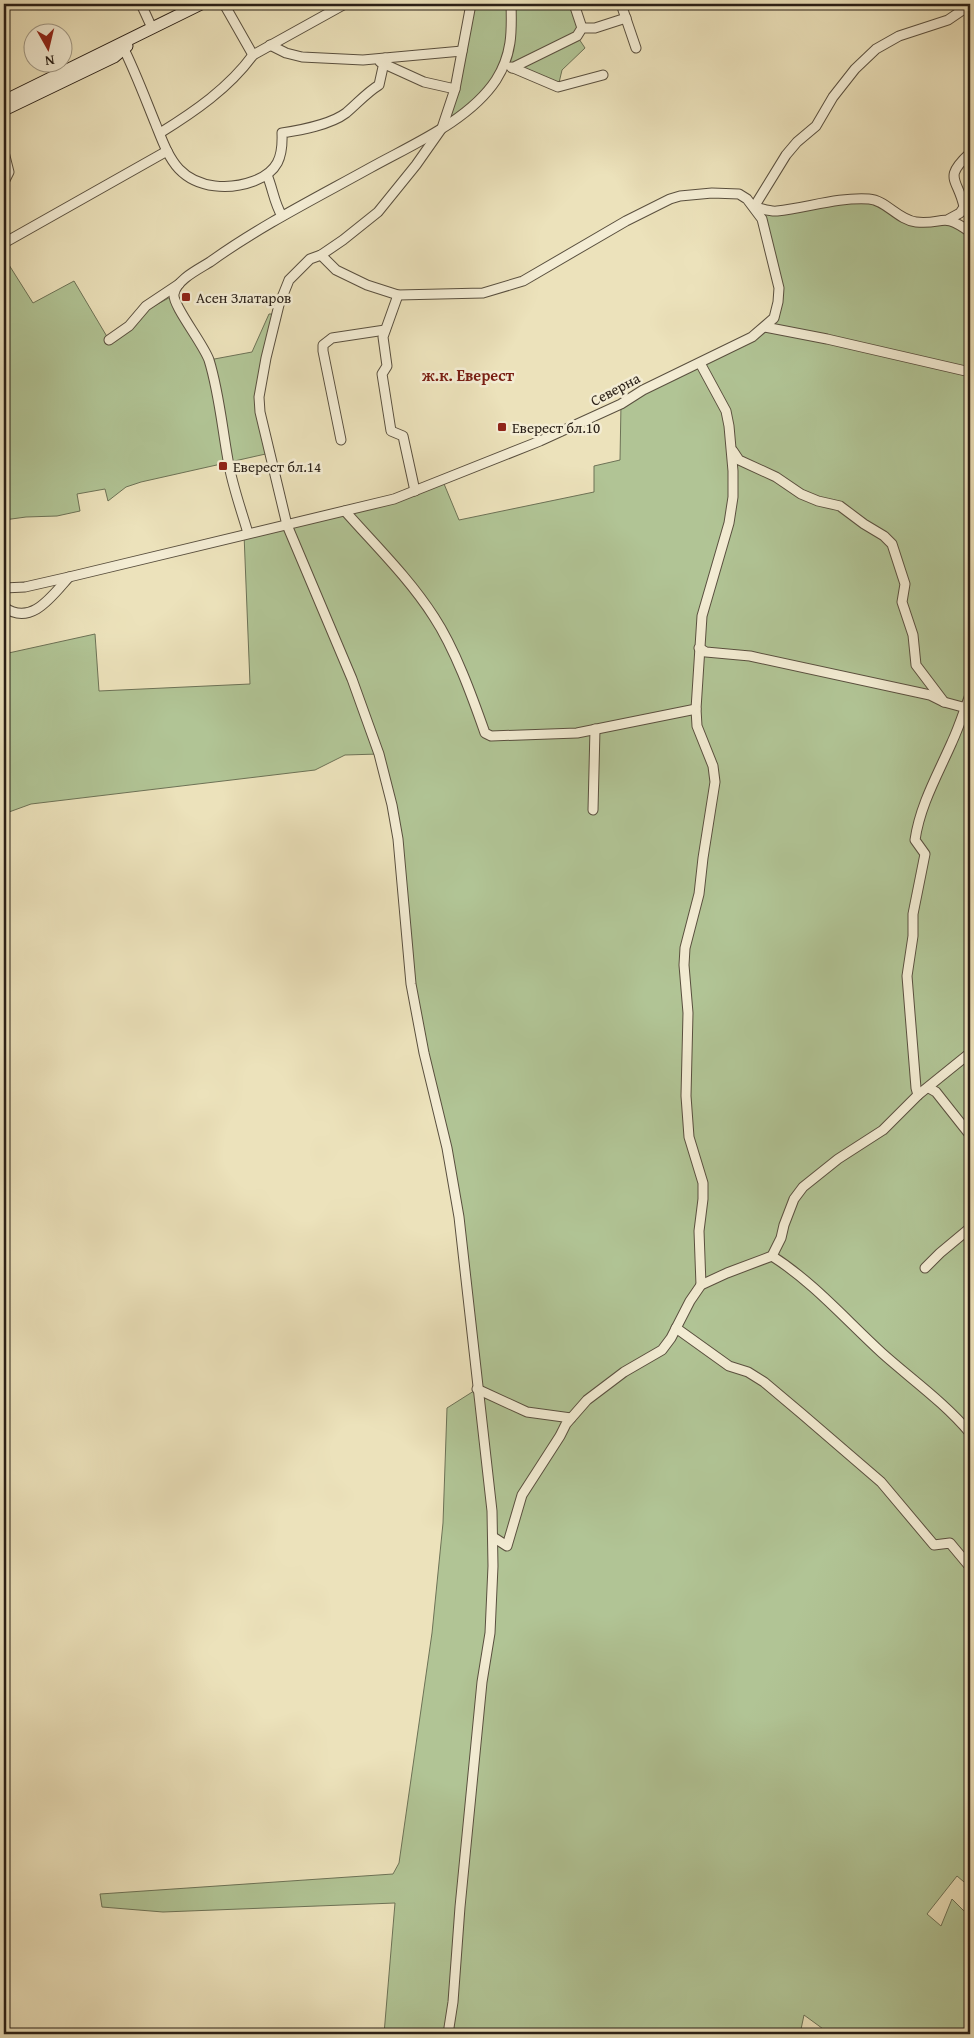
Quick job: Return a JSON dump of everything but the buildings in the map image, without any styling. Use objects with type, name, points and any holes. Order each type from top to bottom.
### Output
[{"type":"street","points":[[141,4],[147,31]]},
{"type":"street","points":[[4,101],[123,46],[147,31],[201,4]]},
{"type":"street","points":[[224,4],[253,55]]},
{"type":"street","points":[[160,133],[192,113],[218,92],[244,68],[253,55],[345,4]]},
{"type":"street","points":[[448,2034],[453,2002],[460,1907],[482,1682],[490,1633],[493,1566],[492,1511],[454,1182],[411,984],[399,848],[392,805],[379,754],[352,679],[287,525],[260,412],[259,396],[266,358],[284,291],[289,280],[310,259],[321,254],[378,212],[401,185],[442,128],[455,89],[470,4]]},
{"type":"street","points":[[508,66],[511,45],[511,4]]},
{"type":"street","points":[[574,4],[582,28]]},
{"type":"street","points":[[621,4],[636,48]]},
{"type":"street","points":[[754,207],[786,155],[797,142],[816,126],[833,97],[855,69],[876,49],[899,36],[948,20],[970,5]]},
{"type":"street","points":[[582,28],[594,28],[626,18]]},
{"type":"street","points":[[109,340],[129,326],[146,306],[225,251],[282,216],[442,128],[472,107],[486,94],[508,66],[577,36],[582,28]]},
{"type":"street","points":[[270,45],[286,53],[302,57],[384,61],[462,51]]},
{"type":"street","points":[[4,110],[114,56],[123,46]]},
{"type":"street","points":[[123,46],[167,151],[179,169],[187,175],[214,186],[229,187],[243,185],[267,175],[273,170],[279,160],[282,133],[306,129],[344,114],[369,91],[379,85],[384,61]]},
{"type":"street","points":[[384,61],[424,82],[455,89]]},
{"type":"street","points":[[508,66],[558,87],[603,75]]},
{"type":"street","points":[[4,244],[167,151]]},
{"type":"street","points":[[4,152],[9,172],[4,182]]},
{"type":"street","points":[[321,254],[336,270],[367,285],[398,295],[483,293],[523,281],[626,221],[670,199],[712,193],[738,194],[747,199],[754,207],[775,211],[818,203],[870,199],[903,219],[915,222],[949,219],[960,213],[964,207],[962,198],[953,180],[959,163],[970,153]]},
{"type":"street","points":[[267,175],[272,186],[274,203],[282,216]]},
{"type":"street","name":"Северна","points":[[4,588],[25,587],[69,577],[394,499],[540,441],[621,404],[643,390],[752,338],[774,318],[779,288],[762,219],[754,207]]},
{"type":"street","points":[[949,219],[970,232]]},
{"type":"street","points":[[179,284],[174,294],[177,308],[194,331],[209,360],[228,462],[248,534]]},
{"type":"street","points":[[398,295],[383,338],[388,366],[382,374],[391,431],[403,436],[415,491]]},
{"type":"street","points":[[765,327],[828,339],[970,372]]},
{"type":"street","points":[[341,440],[323,345],[332,338],[385,330]]},
{"type":"street","points":[[493,1536],[507,1546],[522,1495],[568,1421],[599,1390],[662,1350],[671,1338],[701,1285],[699,1231],[704,1199],[703,1184],[689,1137],[686,1096],[688,1013],[684,965],[685,948],[699,894],[715,782],[713,766],[697,726],[696,709],[702,616],[729,523],[733,497],[731,448],[726,411],[700,363]]},
{"type":"street","points":[[731,448],[739,460],[776,477],[801,494],[818,501],[840,506],[884,536],[892,544],[906,584],[902,602],[913,635],[916,665],[944,702]]},
{"type":"street","points":[[345,511],[410,583],[435,618],[464,678],[485,733],[491,736],[526,736],[577,733],[696,709]]},
{"type":"street","points":[[4,606],[18,614],[30,613],[43,605],[69,577]]},
{"type":"street","points":[[699,648],[706,652],[750,656],[930,695],[944,702],[968,708]]},
{"type":"street","points":[[918,1095],[907,976],[913,936],[913,914],[924,854],[915,840],[917,827],[936,774],[968,708],[970,696]]},
{"type":"street","points":[[593,810],[595,729]]},
{"type":"street","points":[[701,1285],[772,1256],[781,1238],[794,1199],[803,1187],[838,1159],[882,1130],[918,1095],[970,1053]]},
{"type":"street","points":[[929,1088],[936,1092],[970,1135]]},
{"type":"street","points":[[925,1268],[970,1228]]},
{"type":"street","points":[[772,1256],[811,1286],[882,1353],[948,1408],[970,1433]]},
{"type":"street","points":[[676,1328],[729,1366],[748,1372],[779,1394],[881,1482],[934,1545],[950,1543],[970,1566]]},
{"type":"street","points":[[477,1389],[527,1412],[556,1416],[568,1421]]},
{"type":"green space","points":[[471,4],[574,4],[582,28],[577,36],[585,48],[562,70],[558,87],[503,65],[497,79],[442,128]]},
{"type":"green space","points":[[870,199],[903,219],[940,219],[970,232],[970,1887],[957,1876],[927,1914],[941,1926],[952,1899],[970,1917],[970,2034],[830,2034],[804,2015],[800,2034],[384,2034],[395,1903],[163,1912],[102,1907],[100,1894],[393,1874],[399,1863],[432,1633],[443,1523],[447,1408],[477,1389],[459,1217],[411,984],[398,839],[379,754],[345,755],[315,770],[31,804],[9,812],[4,817],[4,654],[95,634],[99,691],[250,684],[244,534],[394,499],[442,479],[459,520],[594,492],[594,466],[620,460],[621,404],[752,337],[774,318],[779,288],[754,207],[775,211]]},
{"type":"green space","points":[[4,257],[33,303],[74,281],[109,340],[138,315],[174,295],[209,360],[252,352],[269,314],[277,314],[259,397],[270,453],[141,482],[126,487],[108,501],[105,489],[77,494],[80,511],[57,516],[4,520]]},
{"type":"place","name":"Асен Златаров","points":[[186,297]]},
{"type":"place","name":"Еверест бл.10","points":[[502,427]]},
{"type":"place","name":"Еверест бл.14","points":[[223,466]]},
{"type":"district","name":"ж.к. Еверест","points":[[468,375]]}]
